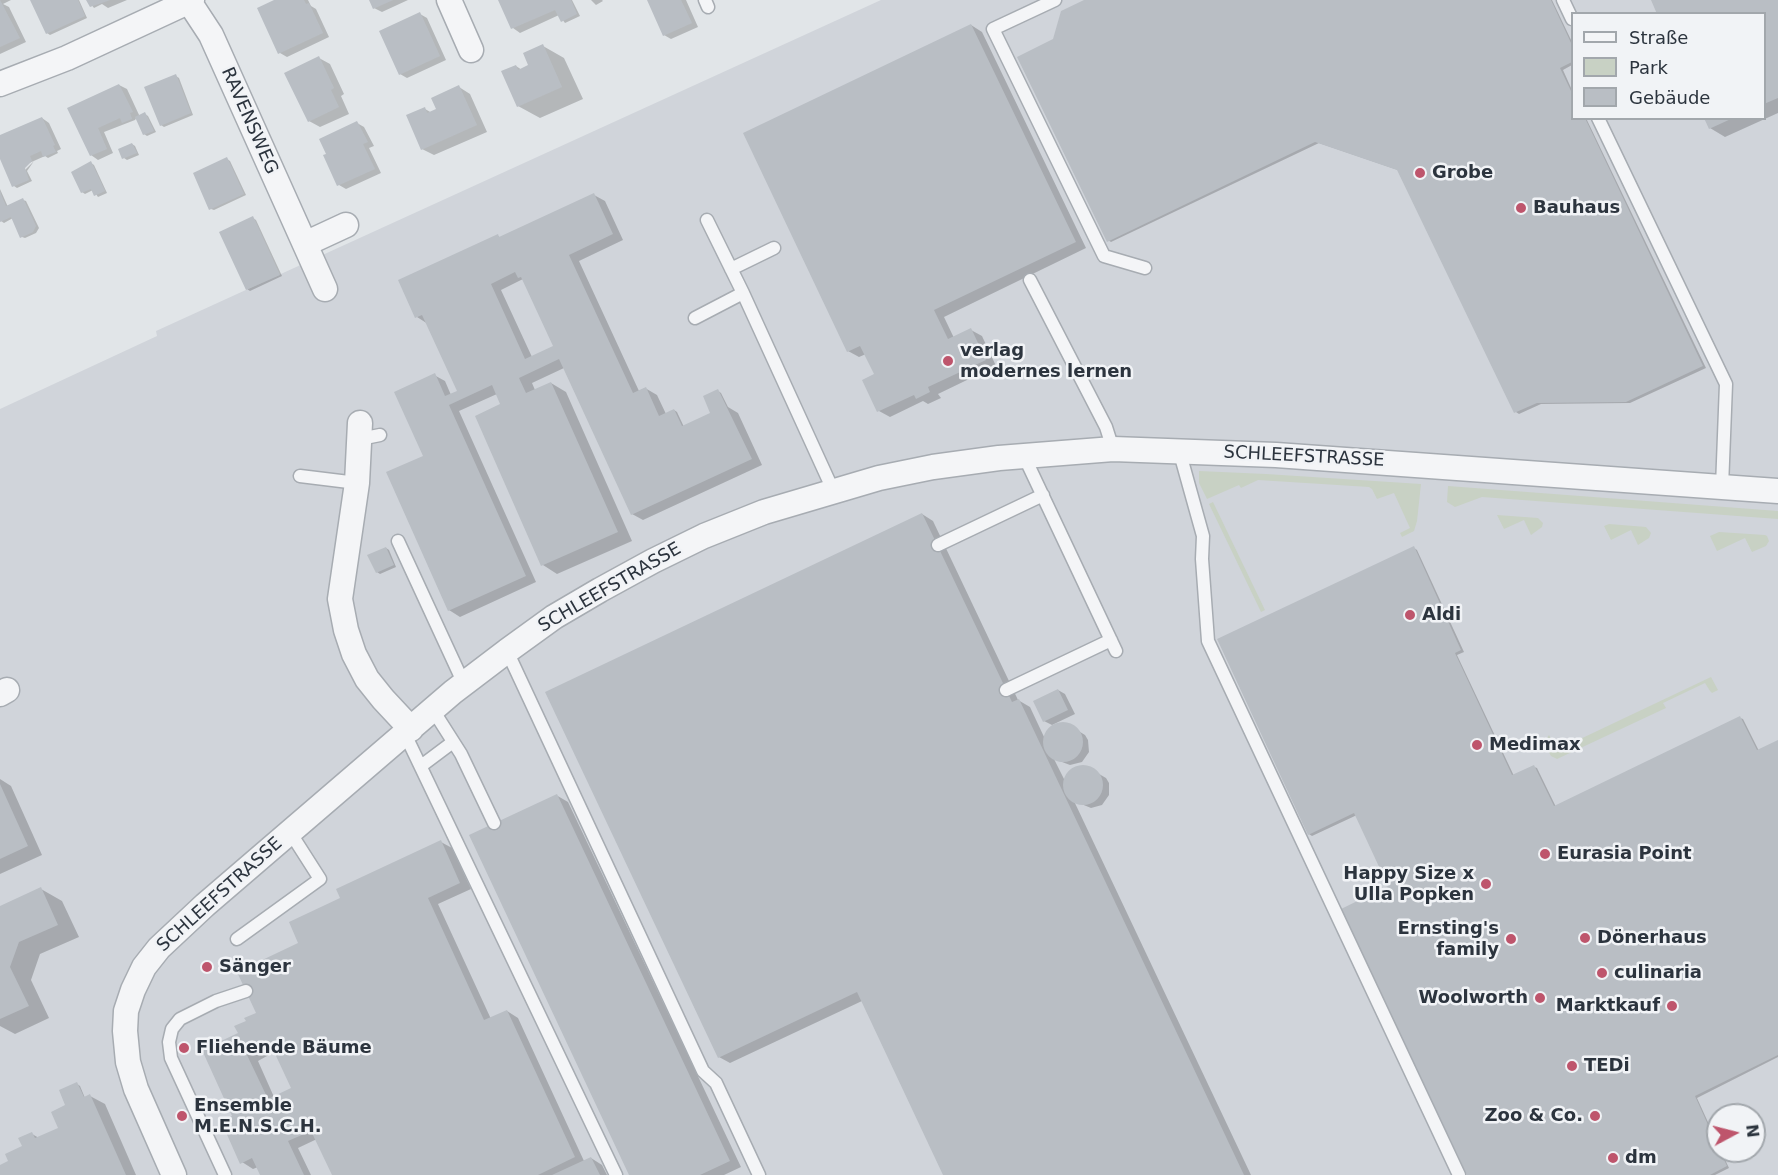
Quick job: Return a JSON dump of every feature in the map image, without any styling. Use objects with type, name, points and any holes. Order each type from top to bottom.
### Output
[{"type":"street","points":[[0,84],[67,58],[190,0]]},
{"type":"street","name":"RAVENSWEG","points":[[190,0],[211,36],[325,289]]},
{"type":"street","points":[[448,0],[471,50]]},
{"type":"street","points":[[305,244],[346,225]]},
{"type":"street","points":[[367,432],[340,599],[346,630],[354,654],[368,679],[408,731]]},
{"type":"street","name":"SCHLEEFSTRASSE","points":[[174,1175],[136,1089],[128,1062],[124,1031],[126,1011],[133,990],[144,967],[159,948],[408,731],[507,651],[554,617],[653,561],[704,536],[764,512],[833,490],[933,467],[1024,456],[1113,449],[1179,450],[1404,463],[1778,491]]},
{"type":"lane","points":[[1055,0],[993,29],[1104,256],[1145,268]]},
{"type":"lane","points":[[1563,0],[1571,17]]},
{"type":"lane","points":[[1599,120],[1726,384],[1722,487]]},
{"type":"lane","points":[[707,220],[732,269],[833,490]]},
{"type":"lane","points":[[732,269],[774,248]]},
{"type":"lane","points":[[1030,280],[1106,427],[1113,449]]},
{"type":"lane","points":[[695,318],[743,293]]},
{"type":"lane","points":[[1179,450],[1203,536],[1202,559],[1208,641],[1460,1175]]},
{"type":"lane","points":[[1006,690],[1065,669],[1113,646],[1024,456]]},
{"type":"lane","points":[[300,476],[357,483]]},
{"type":"lane","points":[[938,545],[1043,495]]},
{"type":"lane","points":[[398,541],[464,684]]},
{"type":"lane","points":[[507,651],[703,1071],[716,1083],[759,1175]]},
{"type":"lane","points":[[433,710],[461,754],[494,823]]},
{"type":"lane","points":[[408,731],[421,766],[616,1175]]},
{"type":"lane","points":[[421,766],[453,742]]},
{"type":"lane","points":[[237,939],[320,879],[290,832]]},
{"type":"lane","points":[[225,1175],[171,1058],[169,1042],[172,1029],[180,1019],[216,1001],[246,991]]},
{"type":"shaded area","points":[[881,0],[1778,0],[1778,1175],[0,1175],[0,409],[157,336],[156,331]]},
{"type":"green space","points":[[1199,471],[1421,484],[1417,521],[1414,531],[1402,537],[1400,533],[1410,528],[1394,493],[1377,499],[1369,487],[1258,480],[1241,488],[1239,485],[1207,499],[1199,483]]},
{"type":"green space","points":[[1448,486],[1778,511],[1778,519],[1482,497],[1455,507],[1447,502]]},
{"type":"green space","points":[[1213,502],[1265,610],[1261,612],[1209,504]]},
{"type":"green space","points":[[1497,515],[1538,518],[1543,523],[1542,527],[1531,535],[1524,520],[1504,529]]},
{"type":"green space","points":[[1609,524],[1646,527],[1651,533],[1649,538],[1638,545],[1631,530],[1611,540],[1604,526]]},
{"type":"green space","points":[[1719,532],[1765,535],[1769,541],[1766,546],[1752,552],[1745,538],[1717,551],[1710,536]]},
{"type":"green space","points":[[1711,677],[1718,690],[1712,693],[1705,683],[1663,703],[1666,708],[1557,759],[1551,756],[1545,745],[1549,735],[1557,750]]},
{"type":"building","points":[[0,0],[20,38],[0,47]]},
{"type":"building","points":[[30,0],[78,0],[85,16],[46,34]]},
{"type":"building","points":[[86,0],[110,0],[90,7]]},
{"type":"building","points":[[274,0],[304,0],[306,4],[309,3],[323,33],[278,54],[257,8]]},
{"type":"building","points":[[369,0],[393,0],[373,9]]},
{"type":"building","points":[[498,0],[571,0],[577,14],[561,22],[555,10],[511,29]]},
{"type":"building","points":[[647,0],[681,0],[692,23],[663,36]]},
{"type":"building","name":"Bauhaus","points":[[1084,0],[1551,0],[1571,43],[1571,62],[1560,68],[1571,91],[1571,120],[1586,120],[1703,366],[1626,402],[1537,403],[1514,413],[1397,170],[1315,142],[1107,242],[1017,57],[1053,39],[1061,11]]},
{"type":"building","points":[[1651,0],[1778,0],[1778,98],[1766,103],[1766,12],[1656,12]]},
{"type":"building","points":[[420,12],[440,56],[399,75],[379,31]]},
{"type":"building","points":[[971,24],[1076,242],[934,310],[948,339],[971,328],[986,360],[928,387],[930,392],[916,399],[914,395],[877,412],[862,380],[874,374],[860,346],[847,352],[743,133]]},
{"type":"building","points":[[543,44],[562,87],[517,107],[501,71],[516,65],[518,70],[528,65],[523,53]]},
{"type":"building","points":[[319,56],[334,88],[331,90],[339,107],[308,122],[284,73]]},
{"type":"building","points":[[176,74],[191,113],[160,126],[144,87]]},
{"type":"building","points":[[119,84],[133,112],[130,113],[132,119],[122,123],[120,118],[98,128],[107,149],[90,156],[67,108]]},
{"type":"building","points":[[459,85],[477,125],[421,150],[406,115],[425,107],[427,113],[436,109],[431,98]]},
{"type":"building","points":[[145,112],[154,131],[143,135],[135,117]]},
{"type":"building","points":[[42,117],[56,152],[43,157],[41,151],[30,156],[32,161],[25,168],[29,180],[12,187],[0,159],[0,135]]},
{"type":"building","points":[[1705,120],[1729,120],[1709,129]]},
{"type":"building","points":[[357,121],[368,142],[363,144],[375,169],[337,186],[323,155],[326,154],[319,139]]},
{"type":"building","points":[[132,143],[137,153],[122,159],[118,149]]},
{"type":"building","points":[[227,157],[244,194],[209,210],[193,173]]},
{"type":"building","points":[[91,161],[105,191],[94,196],[91,189],[81,193],[71,172]]},
{"type":"building","points":[[0,192],[6,206],[23,198],[36,226],[33,232],[20,238],[11,217],[0,222]]},
{"type":"building","points":[[594,193],[613,234],[569,255],[633,393],[646,387],[659,416],[674,409],[682,426],[710,413],[703,396],[718,389],[752,459],[631,515],[559,359],[519,378],[526,393],[551,382],[618,532],[541,566],[475,416],[500,404],[492,385],[449,405],[526,576],[448,611],[386,472],[423,456],[394,392],[435,373],[445,396],[457,391],[422,315],[415,318],[398,280],[498,234],[499,237]],"holes":[[[515,272],[518,278],[521,277],[553,346],[525,359],[491,284]]]},
{"type":"building","points":[[253,216],[280,275],[246,290],[219,232]]},
{"type":"building","points":[[922,513],[1012,702],[1019,699],[1244,1175],[943,1175],[857,992],[718,1058],[545,692]]},
{"type":"building","points":[[1414,546],[1461,650],[1455,653],[1512,775],[1534,765],[1554,806],[1740,716],[1757,750],[1778,740],[1778,1055],[1695,1096],[1706,1120],[1706,1163],[1726,1163],[1727,1166],[1710,1175],[1467,1175],[1341,909],[1388,886],[1354,813],[1308,835],[1217,639]]},
{"type":"building","points":[[386,547],[394,565],[376,573],[367,555]]},
{"type":"building","points":[[1058,689],[1068,710],[1043,722],[1033,701]]},
{"type":"building","points":[[1063,722],[1071,723],[1077,728],[1082,734],[1082,750],[1077,756],[1071,761],[1063,762],[1055,761],[1049,756],[1044,750],[1043,742],[1044,734],[1049,728],[1055,723]]},
{"type":"building","points":[[1083,765],[1097,771],[1103,785],[1097,799],[1083,805],[1069,799],[1063,785],[1069,771]]},
{"type":"building","points":[[0,784],[28,846],[0,859]]},
{"type":"building","points":[[557,794],[730,1161],[700,1175],[629,1175],[469,835]]},
{"type":"building","points":[[441,840],[460,883],[428,898],[484,1020],[507,1010],[575,1157],[538,1175],[332,1175],[311,1131],[288,1141],[304,1175],[260,1175],[252,1158],[240,1164],[221,1121],[232,1116],[202,1050],[238,1033],[234,1026],[246,1021],[244,1018],[256,1013],[237,972],[298,943],[289,922],[340,898],[336,889]],"holes":[[[270,1043],[291,1088],[268,1099],[247,1055]]]},
{"type":"building","points":[[41,887],[58,925],[19,942],[10,967],[29,1006],[0,1019],[0,906]]},
{"type":"building","points":[[77,1082],[84,1097],[90,1094],[126,1175],[0,1175],[0,1165],[8,1161],[5,1154],[22,1146],[18,1138],[32,1132],[35,1138],[58,1128],[51,1112],[65,1105],[59,1090]]},
{"type":"building","points":[[591,1157],[600,1175],[552,1175]]},
{"type":"place","name":"Grobe","points":[[1420,173]]},
{"type":"place","name":"Bauhaus","points":[[1521,208]]},
{"type":"place","name":"verlag modernes lernen","points":[[948,361]]},
{"type":"place","name":"Aldi","points":[[1410,615]]},
{"type":"place","name":"Medimax","points":[[1477,745]]},
{"type":"place","name":"Eurasia Point","points":[[1545,854]]},
{"type":"place","name":"Happy Size x Ulla Popken","points":[[1486,884]]},
{"type":"place","name":"Dönerhaus","points":[[1585,938]]},
{"type":"place","name":"Ernsting's family","points":[[1511,939]]},
{"type":"place","name":"Sänger","points":[[207,967]]},
{"type":"place","name":"culinaria","points":[[1602,973]]},
{"type":"place","name":"Woolworth","points":[[1540,998]]},
{"type":"place","name":"Marktkauf","points":[[1672,1006]]},
{"type":"place","name":"Fliehende Bäume","points":[[184,1048]]},
{"type":"place","name":"TEDi","points":[[1572,1066]]},
{"type":"place","name":"Ensemble M.E.N.S.C.H.","points":[[182,1116]]},
{"type":"place","name":"Zoo & Co.","points":[[1595,1116]]},
{"type":"place","name":"dm","points":[[1613,1158]]}]
